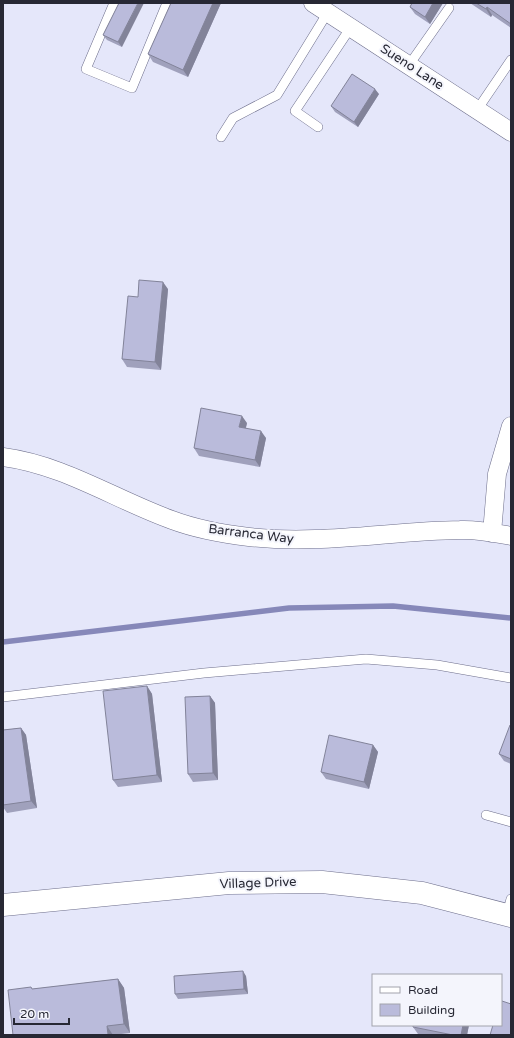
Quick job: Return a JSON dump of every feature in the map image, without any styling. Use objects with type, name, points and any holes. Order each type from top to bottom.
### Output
[{"type":"main road","name":"Village Drive","points":[[3,905],[229,883],[322,882],[422,894],[510,910]]},
{"type":"street","name":"Sueno Lane","points":[[313,3],[511,132]]},
{"type":"street","points":[[492,533],[497,474],[511,426]]},
{"type":"street","name":"Barranca Way","points":[[3,457],[17,459],[66,474],[173,521],[204,529],[249,537],[301,540],[461,530],[511,536]]},
{"type":"lane","points":[[114,3],[86,69],[132,88],[167,3]]},
{"type":"lane","points":[[409,65],[449,8]]},
{"type":"lane","points":[[221,137],[233,118],[277,95],[328,12]]},
{"type":"lane","points":[[318,127],[295,111],[351,27]]},
{"type":"lane","points":[[477,110],[511,60]]},
{"type":"lane","points":[[3,697],[204,673],[366,659],[437,665],[511,678]]},
{"type":"lane","points":[[486,815],[511,822]]},
{"type":"building","points":[[119,3],[138,3],[118,42],[103,35]]},
{"type":"building","points":[[171,3],[213,3],[183,70],[148,54]]},
{"type":"building","points":[[412,3],[433,3],[425,17],[410,7]]},
{"type":"building","points":[[476,3],[511,3],[511,24],[487,7],[486,9]]},
{"type":"building","points":[[352,74],[375,89],[354,122],[331,106]]},
{"type":"building","points":[[139,280],[163,282],[155,362],[122,359],[128,296],[138,297]]},
{"type":"building","points":[[201,408],[242,416],[239,427],[261,431],[255,460],[194,448]]},
{"type":"building","points":[[147,686],[157,775],[113,780],[103,691]]},
{"type":"building","points":[[210,696],[213,773],[188,774],[185,697]]},
{"type":"building","points":[[511,725],[511,759],[499,754]]},
{"type":"building","points":[[21,728],[31,801],[3,805],[3,730]]},
{"type":"building","points":[[329,735],[373,745],[364,782],[321,772]]},
{"type":"building","points":[[243,971],[244,989],[175,994],[174,976]]},
{"type":"building","points":[[118,979],[124,1024],[107,1026],[108,1035],[13,1035],[8,990],[31,987],[32,989]]},
{"type":"building","points":[[502,1001],[511,1004],[511,1035],[490,1035],[493,1026],[502,1026]]},
{"type":"building","points":[[463,1026],[461,1035],[453,1035],[413,1027]]},
{"type":"waterway","points":[[3,642],[289,608],[393,606],[511,618]]}]
